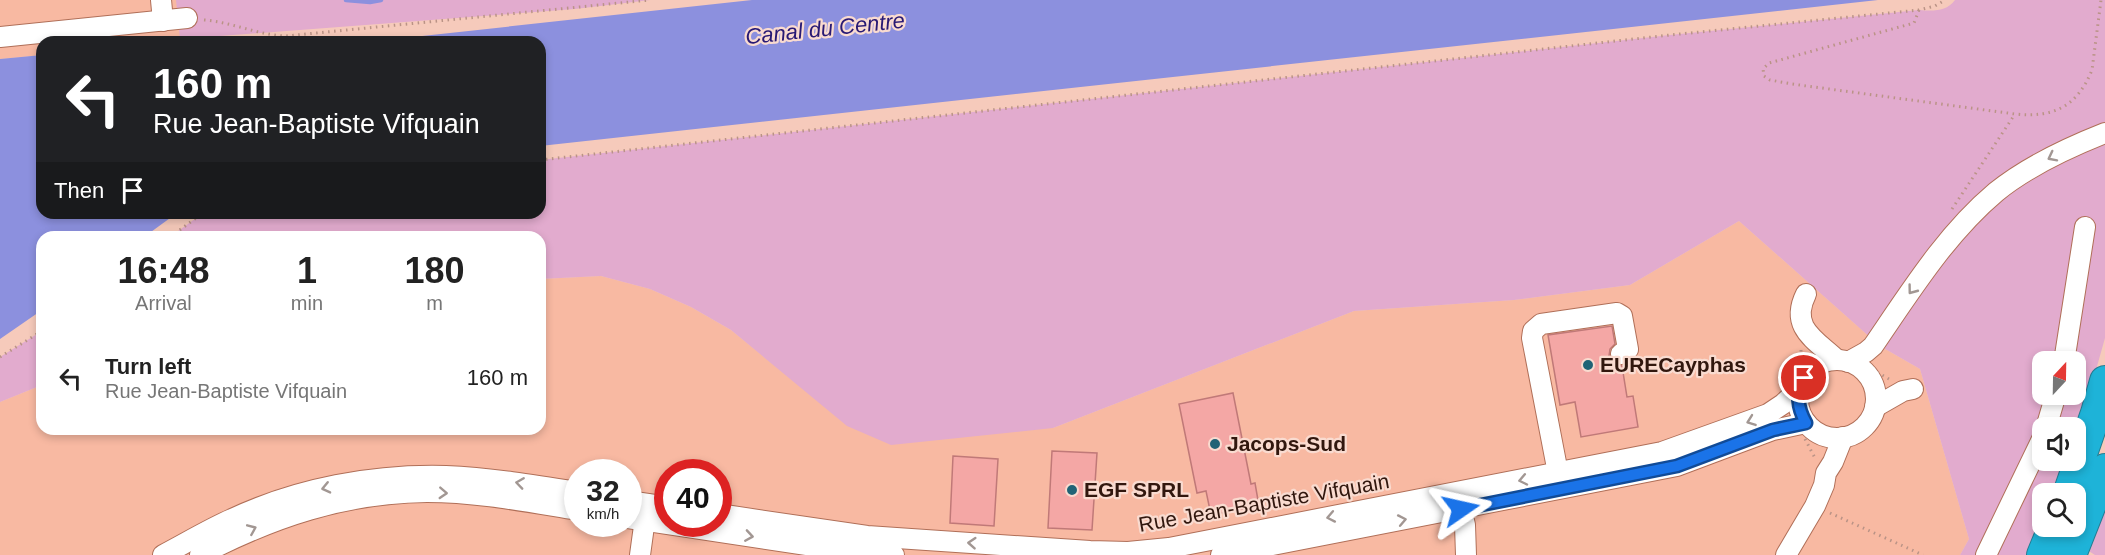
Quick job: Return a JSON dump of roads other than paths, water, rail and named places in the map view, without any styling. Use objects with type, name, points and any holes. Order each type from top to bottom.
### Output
[{"type":"highway","points":[[2072,483],[2105,381]]},
{"type":"highway","points":[[2071,555],[2105,469]]},
{"type":"highway","points":[[2042,555],[2049,537]]},
{"type":"street","points":[[161,0],[163,21]]},
{"type":"street","points":[[0,37],[187,18]]},
{"type":"street","name":"Rue Jean-Baptiste Vifquain","points":[[1221,555],[1459,500],[1558,473],[1662,452],[1768,414],[1783,404],[1799,380],[1813,368],[1825,362],[1843,361],[1866,352],[1873,346],[1955,233],[1997,192],[2031,168],[2076,144],[2105,133]]},
{"type":"street","points":[[2066,351],[2085,227]]},
{"type":"street","points":[[1786,555],[1815,506],[1824,485],[1826,473],[1843,437],[1854,434],[1864,427],[1871,418],[1876,396],[1873,385],[1859,367],[1843,361],[1809,336],[1802,322],[1801,313],[1802,302],[1806,294]]},
{"type":"street","points":[[1558,473],[1532,338],[1533,331],[1541,324],[1617,313],[1622,316],[1628,350],[1621,354]]},
{"type":"street","points":[[1809,336],[1799,380],[1798,400],[1800,412],[1811,427],[1826,473]]},
{"type":"street","points":[[1873,385],[1908,390],[1875,407]]},
{"type":"street","name":"Rue Jean-Baptiste Vifquain","points":[[732,516],[867,536],[1041,551],[1128,552],[1169,548],[1677,466],[1773,430],[1811,427],[1827,437],[1843,437]]},
{"type":"street","points":[[1986,555],[2032,460]]},
{"type":"street","points":[[163,555],[256,509],[331,486],[365,480],[404,476],[446,476],[489,479],[564,490]]},
{"type":"street","points":[[200,555],[241,534],[287,516],[338,502],[385,495],[428,492],[472,494],[564,508]]},
{"type":"street","points":[[1459,500],[1467,542],[1466,555]]},
{"type":"street","points":[[642,512],[836,549],[894,555]]},
{"type":"street","points":[[639,537],[640,555]]},
{"type":"water","name":"Canal du Centre","points":[[752,0],[1878,0],[546,145],[546,36],[422,36]]},
{"type":"water","points":[[36,56],[36,219],[169,219],[152,231],[36,231],[36,314],[0,339],[0,59]]},
{"type":"waterway","points":[[346,0],[370,2],[381,0]]},
{"type":"place","name":"EURECayphas","points":[[1588,365]]},
{"type":"place","name":"Jacops-Sud","points":[[1215,444]]},
{"type":"place","name":"EGF SPRL","points":[[1072,490]]}]
